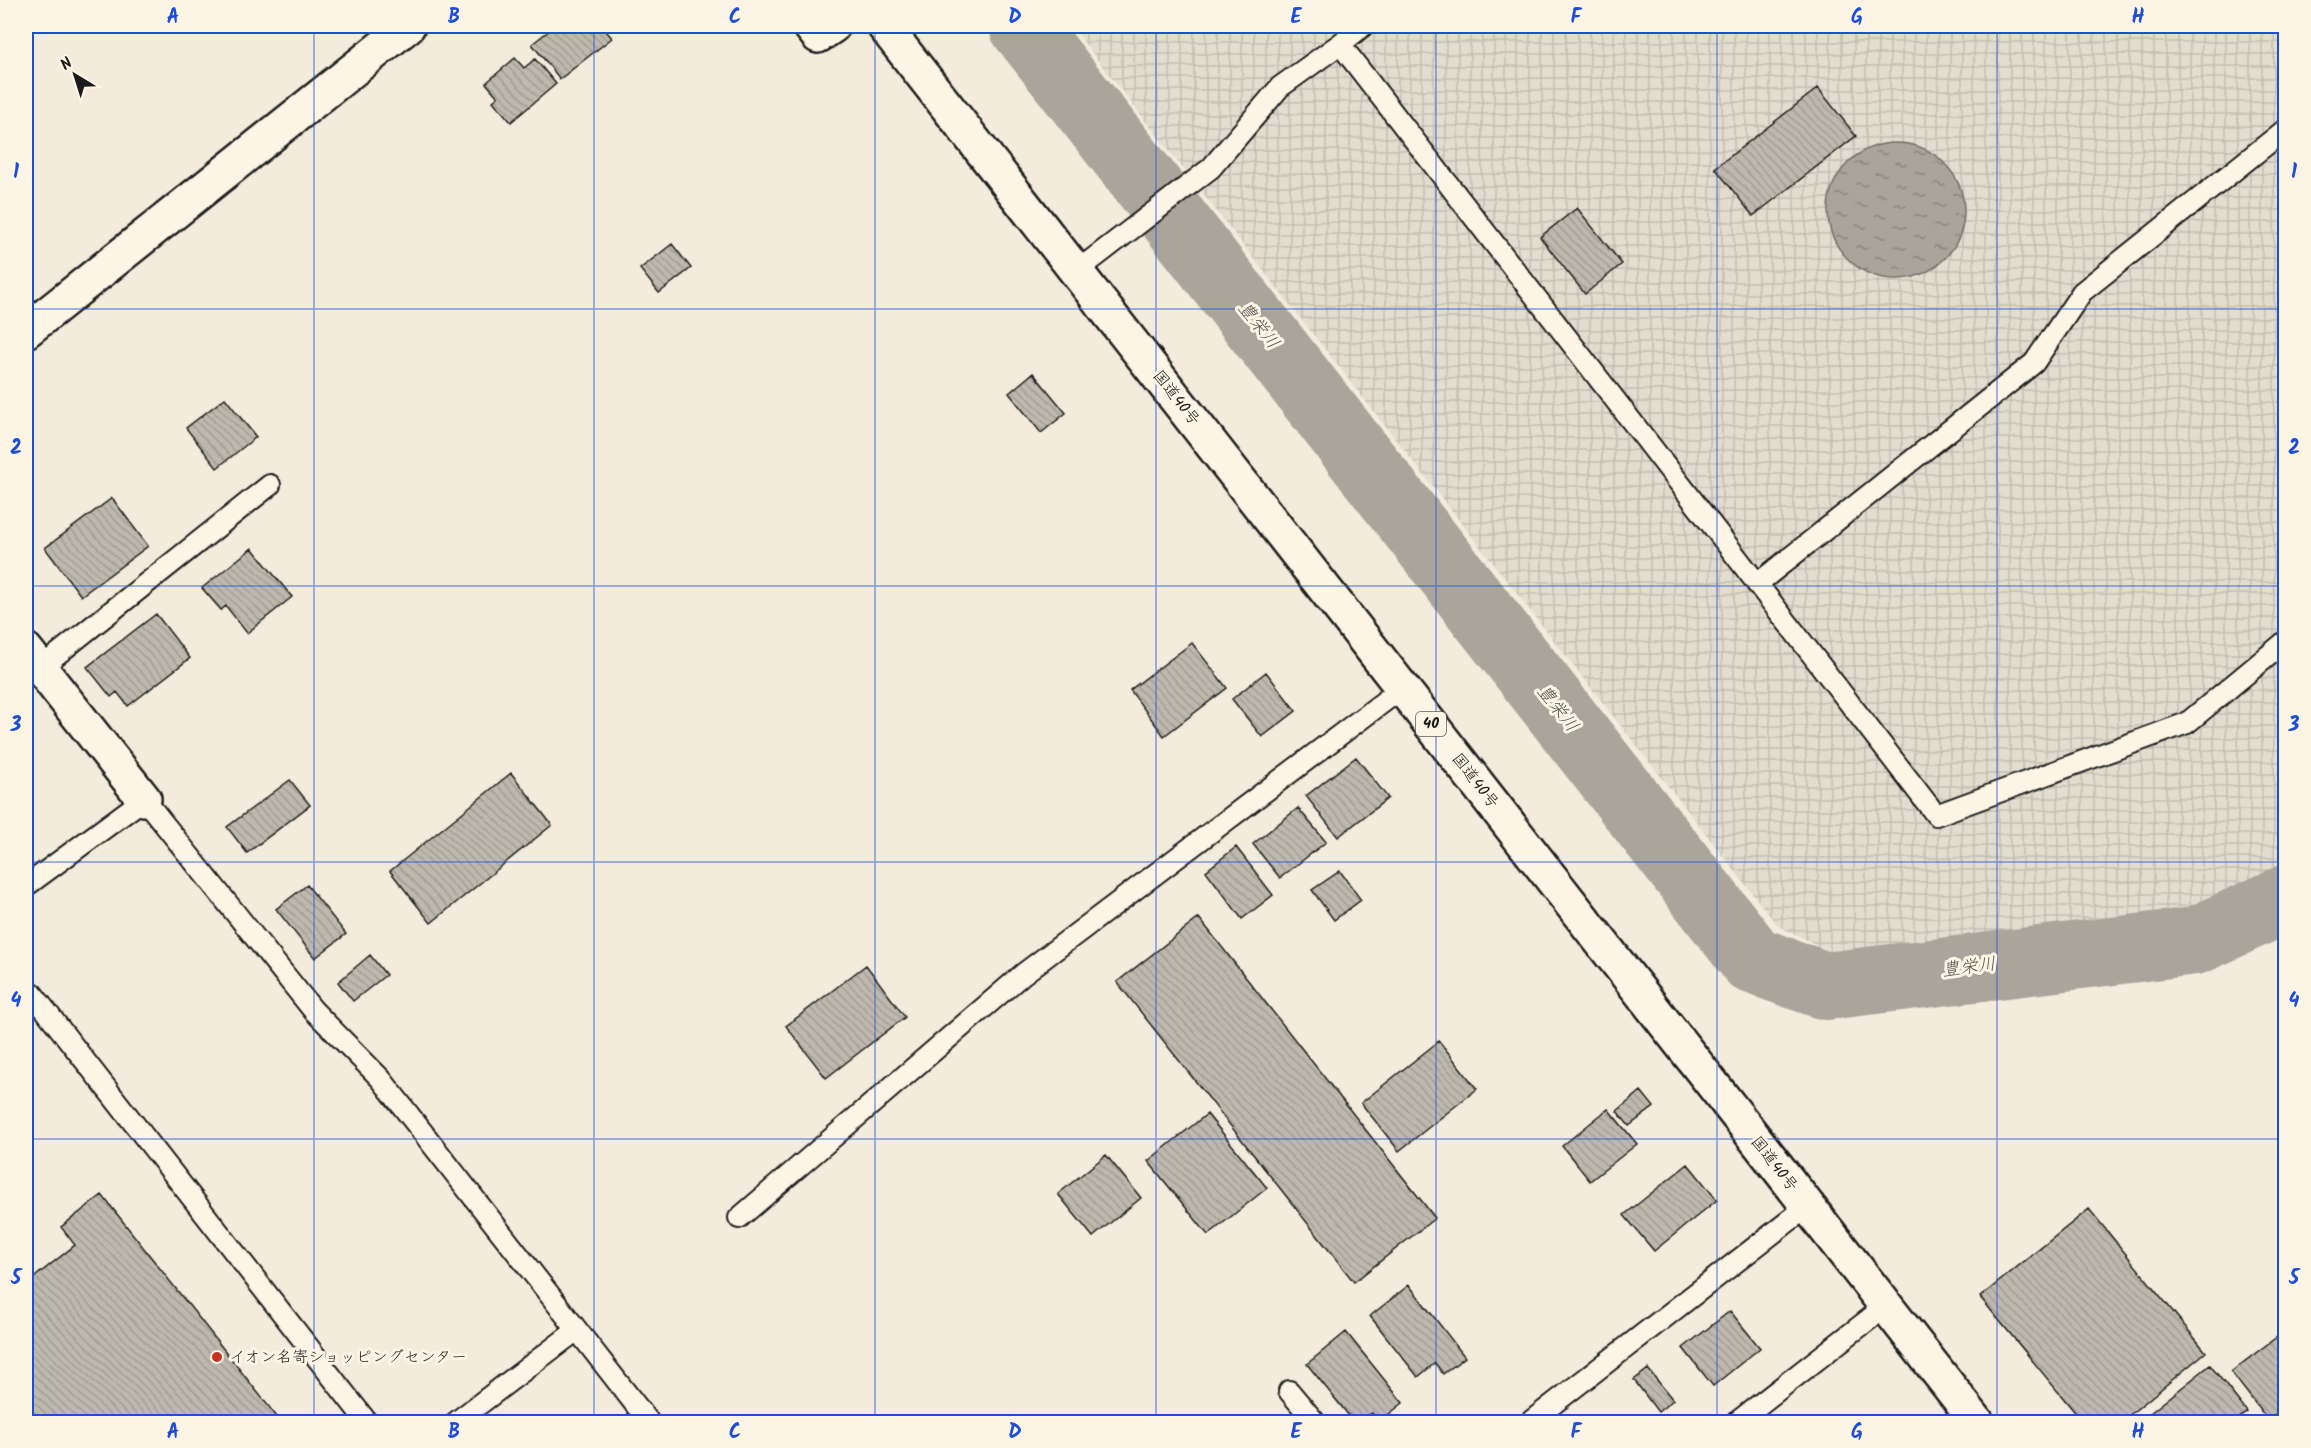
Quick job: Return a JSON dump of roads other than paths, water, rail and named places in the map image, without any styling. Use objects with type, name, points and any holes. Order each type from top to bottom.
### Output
[{"type":"main road","points":[[26,331],[408,26]]},
{"type":"main road","points":[[810,26],[818,36],[833,26]]},
{"type":"main road","name":"国道40号","points":[[884,26],[1977,1422]]},
{"type":"main road","points":[[33,659],[144,799]]},
{"type":"lane","points":[[1077,271],[1211,168],[1280,87],[1363,26]]},
{"type":"lane","points":[[1340,44],[1936,815],[2187,723],[2286,641]]},
{"type":"lane","points":[[1757,584],[2034,363],[2082,292],[2286,129]]},
{"type":"lane","points":[[33,659],[270,486]]},
{"type":"lane","points":[[738,1218],[1023,974],[1402,688]]},
{"type":"lane","points":[[26,886],[144,799],[313,1011],[381,1080],[649,1422]]},
{"type":"lane","points":[[32,993],[367,1422]]},
{"type":"lane","points":[[1530,1422],[1808,1206]]},
{"type":"lane","points":[[1737,1422],[1886,1306]]},
{"type":"lane","points":[[456,1422],[576,1330]]},
{"type":"lane","points":[[1289,1391],[1315,1422]]},
{"type":"water","points":[[1896,143],[1922,148],[1934,154],[1944,163],[1953,173],[1959,185],[1964,211],[1959,237],[1953,249],[1944,259],[1934,268],[1922,274],[1896,279],[1870,274],[1858,268],[1848,259],[1839,249],[1833,237],[1828,211],[1833,185],[1839,173],[1848,163],[1858,154],[1870,148]]},
{"type":"waterway","name":"豊栄川","points":[[1023,26],[1753,960],[1826,986],[2195,941],[2286,899]]},
{"type":"place","name":"イオン名寄ショッピングセンター","points":[[217,1357]]}]
